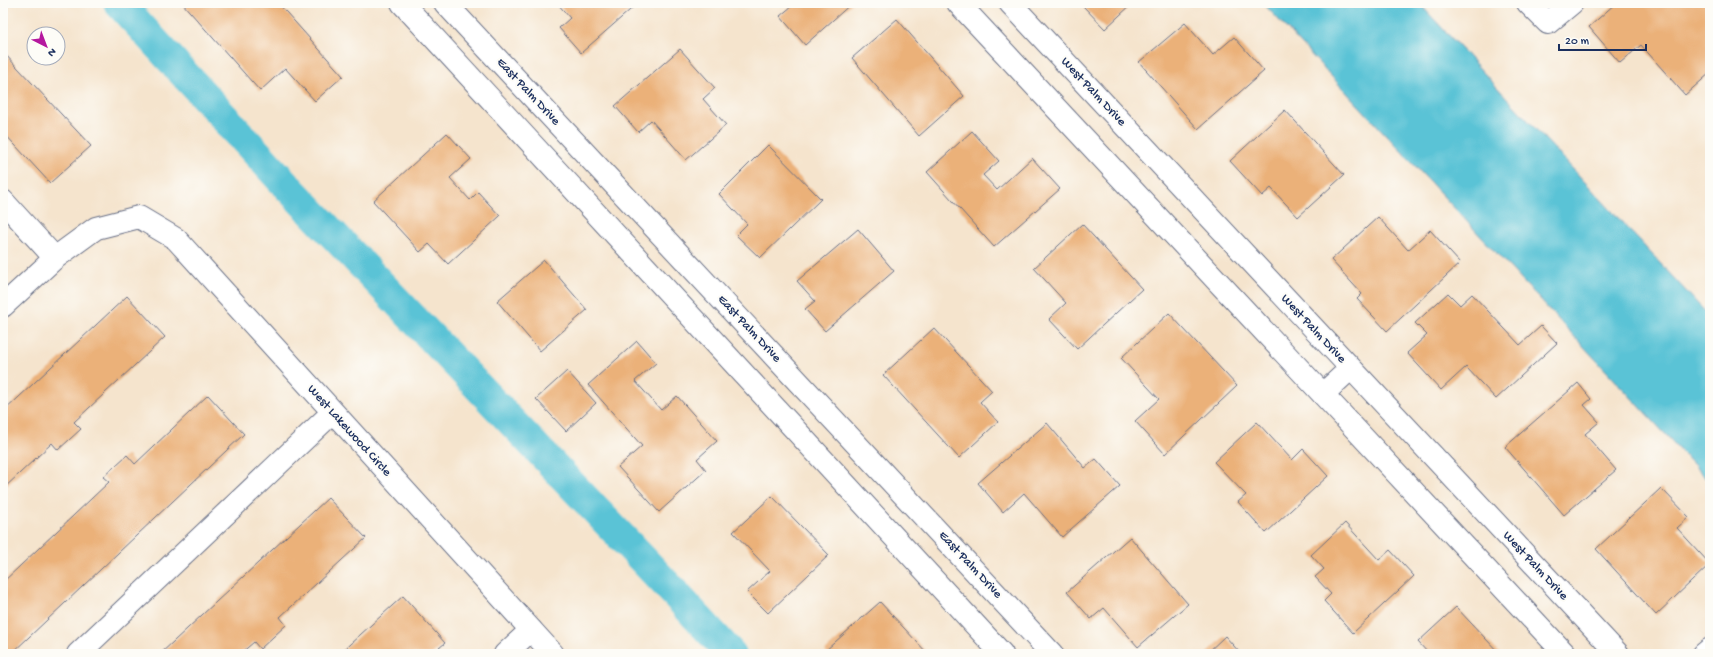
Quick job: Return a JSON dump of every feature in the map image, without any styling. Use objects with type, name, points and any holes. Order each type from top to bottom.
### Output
[{"type":"street","points":[[402,3],[1002,654]]},
{"type":"street","name":"East Palm Drive","points":[[445,3],[1052,654]]},
{"type":"street","points":[[958,3],[1565,654]]},
{"type":"street","name":"West Palm Drive","points":[[1010,3],[1350,369],[1618,654]]},
{"type":"street","points":[[1528,3],[1548,23],[1572,3]]},
{"type":"street","points":[[468,75],[491,52]]},
{"type":"street","points":[[3,201],[55,258],[3,306]]},
{"type":"street","name":"West Lakewood Circle","points":[[55,258],[96,228],[139,217],[176,239],[553,654]]},
{"type":"street","points":[[1323,394],[1350,369]]},
{"type":"street","points":[[78,654],[332,412]]},
{"type":"street","points":[[504,654],[531,630]]},
{"type":"street","points":[[1704,654],[1710,649]]},
{"type":"water","points":[[1263,3],[1419,3],[1710,317],[1710,482]]},
{"type":"building","points":[[182,3],[278,3],[343,76],[315,101],[285,68],[260,91]]},
{"type":"building","points":[[557,3],[638,3],[581,53],[559,28],[570,18]]},
{"type":"building","points":[[790,3],[852,3],[805,45],[780,16],[792,6]]},
{"type":"building","points":[[1087,3],[1133,3],[1105,29],[1083,6]]},
{"type":"building","points":[[1616,3],[1710,3],[1710,73],[1685,95],[1641,45],[1620,63],[1589,27]]},
{"type":"building","points":[[897,19],[964,96],[919,136],[852,58]]},
{"type":"building","points":[[1185,23],[1213,55],[1234,37],[1264,71],[1198,129],[1139,62]]},
{"type":"building","points":[[680,49],[715,88],[703,99],[726,125],[686,160],[651,120],[638,132],[615,106]]},
{"type":"building","points":[[3,52],[91,146],[50,183],[3,132]]},
{"type":"building","points":[[1285,110],[1344,175],[1298,217],[1271,188],[1262,196],[1230,161]]},
{"type":"building","points":[[972,131],[999,161],[983,175],[997,190],[1032,158],[1060,189],[994,247],[927,172]]},
{"type":"building","points":[[447,133],[471,159],[450,178],[470,200],[478,192],[500,216],[448,264],[429,244],[420,252],[373,201]]},
{"type":"building","points":[[768,145],[821,199],[760,258],[736,235],[747,224],[719,194]]},
{"type":"building","points":[[1378,217],[1408,250],[1430,230],[1460,263],[1387,331],[1357,299],[1362,294],[1331,260]]},
{"type":"building","points":[[1082,224],[1142,289],[1077,349],[1049,319],[1066,303],[1034,268]]},
{"type":"building","points":[[858,229],[894,271],[825,331],[805,309],[815,301],[797,281]]},
{"type":"building","points":[[544,260],[587,310],[540,351],[497,301]]},
{"type":"building","points":[[1448,293],[1460,305],[1472,294],[1520,345],[1541,326],[1557,343],[1496,399],[1466,367],[1441,390],[1407,353],[1427,335],[1415,323]]},
{"type":"building","points":[[127,296],[165,337],[74,422],[81,429],[58,450],[52,443],[3,489],[3,412]]},
{"type":"building","points":[[1169,313],[1237,386],[1165,454],[1135,421],[1159,399],[1121,358]]},
{"type":"building","points":[[934,328],[992,391],[980,402],[998,422],[959,458],[883,375]]},
{"type":"building","points":[[637,341],[656,363],[635,381],[661,410],[677,396],[717,441],[697,459],[706,470],[659,512],[618,467],[642,446],[588,385]]},
{"type":"building","points":[[567,371],[596,403],[566,431],[536,399]]},
{"type":"building","points":[[1578,383],[1591,399],[1584,405],[1599,422],[1585,434],[1616,470],[1564,515],[1505,447]]},
{"type":"building","points":[[208,395],[244,434],[11,654],[3,654],[3,582],[109,482],[103,477],[127,455],[135,464]]},
{"type":"building","points":[[1257,422],[1292,460],[1303,449],[1328,476],[1266,533],[1238,502],[1246,495],[1214,462]]},
{"type":"building","points":[[1047,423],[1085,468],[1096,459],[1120,486],[1062,537],[1024,493],[1003,512],[978,483]]},
{"type":"building","points":[[1661,488],[1689,517],[1677,528],[1710,564],[1656,615],[1596,549]]},
{"type":"building","points":[[772,496],[829,555],[768,613],[747,592],[770,571],[733,532]]},
{"type":"building","points":[[328,498],[366,538],[280,617],[286,625],[260,649],[254,642],[240,654],[160,654]]},
{"type":"building","points":[[1345,523],[1379,560],[1390,550],[1414,576],[1353,633],[1324,601],[1331,594],[1315,577],[1324,569],[1311,555]]},
{"type":"building","points":[[1130,537],[1188,604],[1138,647],[1104,608],[1091,619],[1067,592]]},
{"type":"building","points":[[403,596],[445,643],[432,654],[339,654]]},
{"type":"building","points":[[880,602],[928,654],[828,654],[825,651]]},
{"type":"building","points":[[1456,607],[1500,654],[1429,654],[1418,642]]},
{"type":"building","points":[[1225,636],[1241,654],[1206,654]]},
{"type":"waterway","points":[[119,3],[288,187],[731,654]]}]
